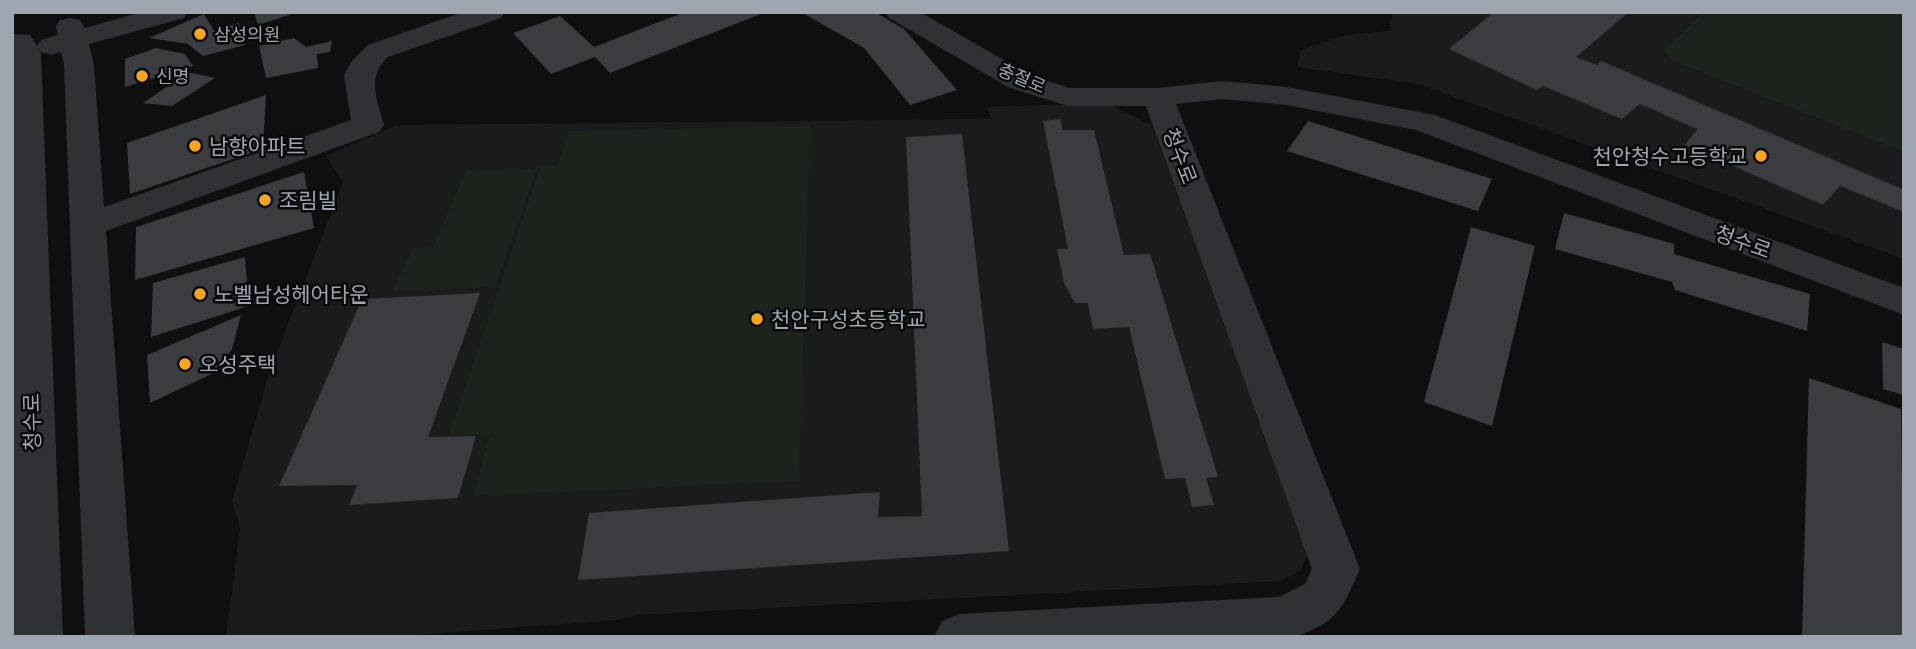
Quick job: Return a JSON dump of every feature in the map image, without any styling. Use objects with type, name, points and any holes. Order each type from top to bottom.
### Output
[{"type":"street","points":[[16,45],[117,12]]},
{"type":"street","points":[[77,26],[174,12]]},
{"type":"street","points":[[88,225],[368,125],[357,73],[363,62],[378,51],[491,12]]},
{"type":"street","name":"충절로","points":[[899,12],[1021,82],[1068,97],[1158,97]]},
{"type":"street","points":[[77,26],[110,637]]},
{"type":"street","name":"청수로","points":[[16,45],[20,264],[38,637]]},
{"type":"street","name":"청수로","points":[[959,637],[1283,619],[1322,599],[1336,569],[1158,97],[1222,90],[1287,96],[1424,122],[1570,179],[1904,302]]},
{"type":"shaded area","name":"천안청수고등학교","points":[[1392,12],[1904,12],[1904,259],[1418,84],[1297,67],[1301,50],[1345,35],[1390,31]]},
{"type":"shaded area","points":[[1704,12],[1904,12],[1904,152],[1673,61],[1664,50]]},
{"type":"shaded area","name":"천안구성초등학교","points":[[1106,103],[1152,125],[1308,551],[1301,570],[1281,581],[637,615],[618,620],[387,637],[226,637],[240,529],[232,501],[269,374],[343,182],[326,156],[397,125],[991,119],[987,107]]},
{"type":"shaded area","points":[[810,125],[799,481],[473,496],[490,435],[449,434],[541,165],[558,165],[569,131]]},
{"type":"shaded area","points":[[537,168],[495,287],[393,291],[413,248],[433,247],[466,171]]},
{"type":"building","points":[[254,12],[295,12],[295,13],[258,25]]},
{"type":"building","points":[[685,12],[766,12],[610,73],[595,57],[551,74],[513,33],[560,16],[594,47]]},
{"type":"building","points":[[801,12],[875,12],[904,29],[957,90],[910,105],[864,48]]},
{"type":"building","points":[[1494,12],[1629,12],[1576,57],[1597,65],[1601,61],[1904,190],[1904,212],[1840,186],[1823,205],[1685,145],[1697,129],[1640,104],[1622,119],[1543,86],[1537,90],[1449,49]]},
{"type":"building","name":"삼성의원","points":[[204,14],[214,31],[239,23],[245,45],[203,56],[188,44],[149,38]]},
{"type":"building","points":[[294,38],[306,47],[332,41],[330,52],[317,54],[318,68],[266,78],[259,46]]},
{"type":"building","name":"신명","points":[[156,48],[185,54],[193,66],[125,87],[125,59]]},
{"type":"building","points":[[188,72],[215,78],[172,106],[143,103]]},
{"type":"building","name":"남향아파트","points":[[266,95],[263,149],[130,194],[127,143]]},
{"type":"building","points":[[1061,119],[1062,130],[1094,130],[1124,255],[1150,254],[1218,477],[1206,478],[1214,505],[1192,507],[1185,478],[1165,479],[1129,327],[1093,329],[1088,303],[1075,303],[1064,283],[1057,249],[1068,249],[1043,121]]},
{"type":"building","points":[[1308,121],[1492,179],[1478,211],[1287,151]]},
{"type":"building","points":[[962,134],[1009,551],[578,580],[589,513],[880,492],[878,517],[922,516],[906,137]]},
{"type":"building","name":"조림빌","points":[[304,172],[314,228],[135,280],[136,227]]},
{"type":"building","points":[[1564,213],[1674,244],[1674,254],[1810,294],[1807,331],[1675,290],[1672,282],[1555,249]]},
{"type":"building","points":[[1471,227],[1535,246],[1492,426],[1424,402]]},
{"type":"building","name":"노벨남성헤어타운","points":[[245,257],[249,306],[151,337],[153,283]]},
{"type":"building","points":[[480,293],[428,437],[476,436],[458,498],[349,505],[357,485],[279,486],[362,299]]},
{"type":"building","name":"오성주택","points":[[241,315],[232,349],[216,372],[150,403],[147,355]]},
{"type":"building","points":[[1882,342],[1904,349],[1904,395],[1883,389]]},
{"type":"building","points":[[1809,378],[1901,409],[1904,637],[1802,637]]},
{"type":"place","name":"삼성의원","points":[[200,34]]},
{"type":"place","name":"신명","points":[[142,76]]},
{"type":"place","name":"남향아파트","points":[[195,146]]},
{"type":"place","name":"천안청수고등학교","points":[[1761,156]]},
{"type":"place","name":"조림빌","points":[[265,200]]},
{"type":"place","name":"노벨남성헤어타운","points":[[200,294]]},
{"type":"place","name":"천안구성초등학교","points":[[757,319]]},
{"type":"place","name":"오성주택","points":[[185,364]]}]
